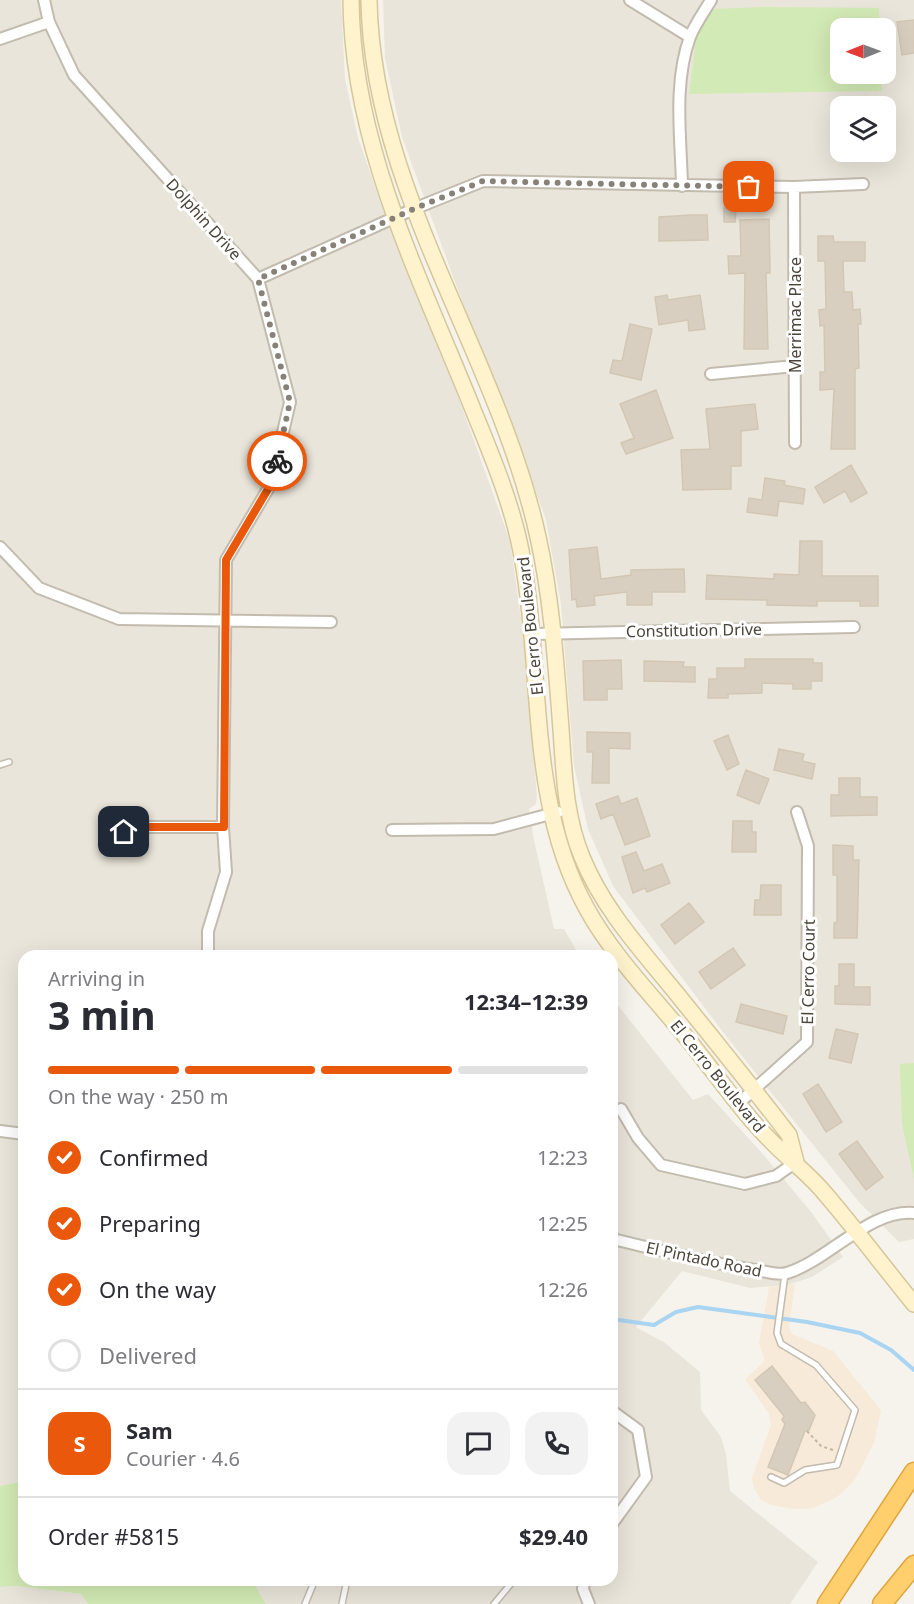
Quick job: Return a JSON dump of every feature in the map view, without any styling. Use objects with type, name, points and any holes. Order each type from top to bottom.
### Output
[{"type":"highway","points":[[827,1604],[914,1473]]},
{"type":"highway","points":[[882,1604],[914,1565]]},
{"type":"street","name":"Dolphin Drive","points":[[44,0],[50,22],[74,75],[258,279],[290,402],[271,484],[226,560],[224,827],[226,872],[208,931],[208,950]]},
{"type":"street","name":"El Cerro Boulevard","points":[[351,0],[351,34],[359,95],[395,217],[494,460],[520,545],[534,634],[543,771],[551,815],[564,861],[592,917],[614,950]]},
{"type":"street","name":"El Cerro Boulevard","points":[[369,0],[371,33],[381,99],[390,134],[416,208],[513,452],[538,536],[553,632],[567,810],[582,856],[613,914],[755,1089],[789,1135],[796,1162]]},
{"type":"street","points":[[630,0],[690,37]]},
{"type":"street","points":[[682,186],[680,102],[683,69],[690,37],[711,0]]},
{"type":"street","points":[[0,39],[50,22]]},
{"type":"street","points":[[258,279],[395,217],[483,181],[794,187],[863,184]]},
{"type":"street","name":"Merrimac Place","points":[[794,187],[795,443]]},
{"type":"street","points":[[711,374],[795,366]]},
{"type":"street","points":[[0,547],[39,588],[119,619],[331,622]]},
{"type":"street","name":"Constitution Drive","points":[[534,634],[854,627]]},
{"type":"street","points":[[393,830],[494,829],[567,810]]},
{"type":"street","name":"El Cerro Court","points":[[739,1103],[807,1042],[808,846],[797,812]]},
{"type":"street","points":[[107,837],[140,827],[224,827]]},
{"type":"street","name":"El Cerro Boulevard","points":[[618,955],[739,1103],[775,1145],[796,1162],[914,1304]]},
{"type":"street","points":[[621,1109],[638,1138],[661,1165],[745,1184],[776,1176],[796,1162]]},
{"type":"street","points":[[0,1131],[18,1133]]},
{"type":"street","name":"El Pintado Road","points":[[618,1240],[720,1265],[785,1274],[814,1262],[857,1233],[886,1217],[903,1212],[914,1213]]},
{"type":"street","points":[[618,1415],[638,1430],[646,1477],[618,1516]]},
{"type":"street","points":[[583,1586],[589,1604]]},
{"type":"lane","points":[[0,765],[9,762]]},
{"type":"lane","points":[[771,1478],[784,1483],[805,1470],[837,1465],[855,1410],[816,1365],[781,1344],[777,1333],[785,1274]]},
{"type":"lane","points":[[305,1604],[312,1586]]},
{"type":"lane","points":[[342,1604],[346,1586]]},
{"type":"lane","points":[[494,1604],[509,1586]]},
{"type":"path","points":[[807,1431],[822,1446],[841,1452]]},
{"type":"shaded area","points":[[0,0],[341,0],[345,79],[358,138],[378,195],[449,371],[510,541],[523,633],[537,796],[536,804],[529,809],[534,840],[554,929],[564,929],[576,950],[18,950],[18,1482],[0,1486]]},
{"type":"shaded area","points":[[383,0],[914,0],[914,1239],[899,1242],[859,1202],[726,1036],[613,886],[588,829],[574,766],[561,604],[546,520],[402,137],[385,58]]},
{"type":"shaded area","points":[[618,1006],[693,1100],[708,1094],[762,1153],[812,1213],[843,1257],[812,1277],[787,1285],[750,1288],[682,1271],[636,1327],[665,1343],[700,1372],[701,1410],[721,1437],[726,1454],[730,1491],[818,1562],[790,1604],[266,1604],[256,1586],[618,1586]]},
{"type":"shaded area","points":[[795,1284],[789,1327],[792,1334],[833,1351],[881,1410],[874,1443],[854,1481],[836,1498],[813,1508],[794,1509],[771,1505],[761,1500],[754,1488],[752,1478],[771,1425],[769,1414],[745,1379],[765,1361],[759,1343],[769,1287]]},
{"type":"shaded area","points":[[16,1586],[81,1594],[88,1604],[0,1604],[0,1587]]},
{"type":"green space","points":[[879,8],[880,18],[830,18],[830,84],[882,84],[882,91],[689,94],[697,33],[711,9]]},
{"type":"green space","points":[[914,1063],[914,1179],[902,1124],[900,1064]]},
{"type":"green space","points":[[18,1482],[18,1586],[256,1586],[266,1604],[88,1604],[81,1594],[16,1586],[0,1587],[0,1486]]},
{"type":"building","points":[[914,20],[914,53],[902,55],[897,22]]},
{"type":"building","points":[[724,208],[736,209],[735,222],[724,222]]},
{"type":"building","points":[[707,215],[708,240],[659,241],[659,217]]},
{"type":"building","points":[[769,219],[770,273],[766,273],[768,349],[744,349],[745,273],[729,274],[728,256],[741,256],[740,220]]},
{"type":"building","points":[[818,236],[833,236],[834,242],[865,242],[865,261],[843,261],[844,292],[852,292],[853,310],[860,309],[861,324],[858,324],[859,368],[855,369],[855,449],[831,449],[834,389],[820,390],[820,372],[825,372],[824,325],[820,326],[819,310],[826,309],[825,261],[818,261]]},
{"type":"building","points":[[667,295],[668,300],[700,295],[705,329],[689,331],[688,320],[659,325],[655,297]]},
{"type":"building","points":[[630,324],[652,329],[641,380],[610,373],[613,360],[622,361]]},
{"type":"building","points":[[656,390],[673,438],[626,454],[621,443],[634,438],[620,404]]},
{"type":"building","points":[[755,404],[758,429],[741,431],[741,466],[731,466],[731,489],[683,490],[681,450],[710,449],[706,409]]},
{"type":"building","points":[[851,465],[867,493],[851,502],[845,491],[824,503],[815,487]]},
{"type":"building","points":[[765,478],[785,481],[784,485],[805,489],[803,504],[779,501],[777,516],[747,512],[749,498],[762,500]]},
{"type":"building","points":[[800,541],[822,541],[822,576],[878,576],[878,606],[860,606],[860,601],[817,601],[817,606],[767,605],[767,600],[706,599],[707,575],[774,579],[774,574],[799,575]]},
{"type":"building","points":[[597,547],[601,579],[631,575],[631,570],[684,569],[685,592],[652,592],[652,605],[627,605],[627,592],[594,596],[595,605],[577,607],[576,599],[572,600],[569,550]]},
{"type":"building","points":[[745,659],[813,659],[813,663],[822,663],[822,681],[811,681],[811,689],[793,689],[793,684],[762,683],[762,693],[728,694],[728,698],[708,698],[709,679],[717,679],[717,668],[745,668]]},
{"type":"building","points":[[621,660],[622,689],[607,689],[607,700],[584,700],[583,661]]},
{"type":"building","points":[[644,661],[684,662],[683,667],[695,667],[695,682],[644,681]]},
{"type":"building","points":[[587,732],[630,733],[630,749],[609,748],[609,783],[592,783],[593,752],[587,752]]},
{"type":"building","points":[[728,735],[739,764],[727,770],[714,741]]},
{"type":"building","points":[[779,749],[804,754],[802,761],[815,764],[812,779],[774,770]]},
{"type":"building","points":[[746,770],[769,779],[759,804],[737,795]]},
{"type":"building","points":[[839,778],[860,778],[860,797],[877,797],[877,815],[831,816],[831,795],[839,795]]},
{"type":"building","points":[[618,796],[621,804],[637,798],[650,836],[625,845],[613,814],[601,819],[596,804]]},
{"type":"building","points":[[733,821],[752,821],[752,832],[756,832],[756,852],[732,852]]},
{"type":"building","points":[[833,845],[853,846],[853,860],[859,860],[857,938],[834,938],[834,923],[837,922],[837,875],[833,875]]},
{"type":"building","points":[[636,852],[644,871],[662,864],[670,883],[647,892],[645,888],[633,893],[622,857]]},
{"type":"building","points":[[761,885],[781,885],[781,915],[754,915],[755,900],[760,900]]},
{"type":"building","points":[[689,903],[704,922],[675,944],[661,925]]},
{"type":"building","points":[[733,948],[745,965],[711,989],[699,972]]},
{"type":"building","points":[[839,964],[854,964],[854,987],[870,987],[870,1005],[835,1004],[835,986],[839,986]]},
{"type":"building","points":[[741,1004],[787,1016],[783,1034],[736,1022]]},
{"type":"building","points":[[836,1029],[858,1034],[851,1063],[829,1058]]},
{"type":"building","points":[[818,1084],[842,1122],[826,1132],[803,1094]]},
{"type":"building","points":[[857,1141],[883,1177],[866,1190],[839,1154]]},
{"type":"building","points":[[772,1366],[801,1403],[805,1402],[815,1415],[809,1430],[805,1431],[788,1475],[768,1467],[785,1424],[782,1420],[784,1416],[755,1380]]},
{"type":"waterway","points":[[618,1320],[654,1325],[676,1312],[698,1307],[807,1322],[860,1333],[891,1350],[914,1370]]},
{"type":"way so far","points":[[277,461],[290,402],[258,279],[416,208],[483,181],[749,187]]},
{"type":"route","points":[[124,832],[140,827],[224,827],[226,560],[271,484],[277,461]]}]
